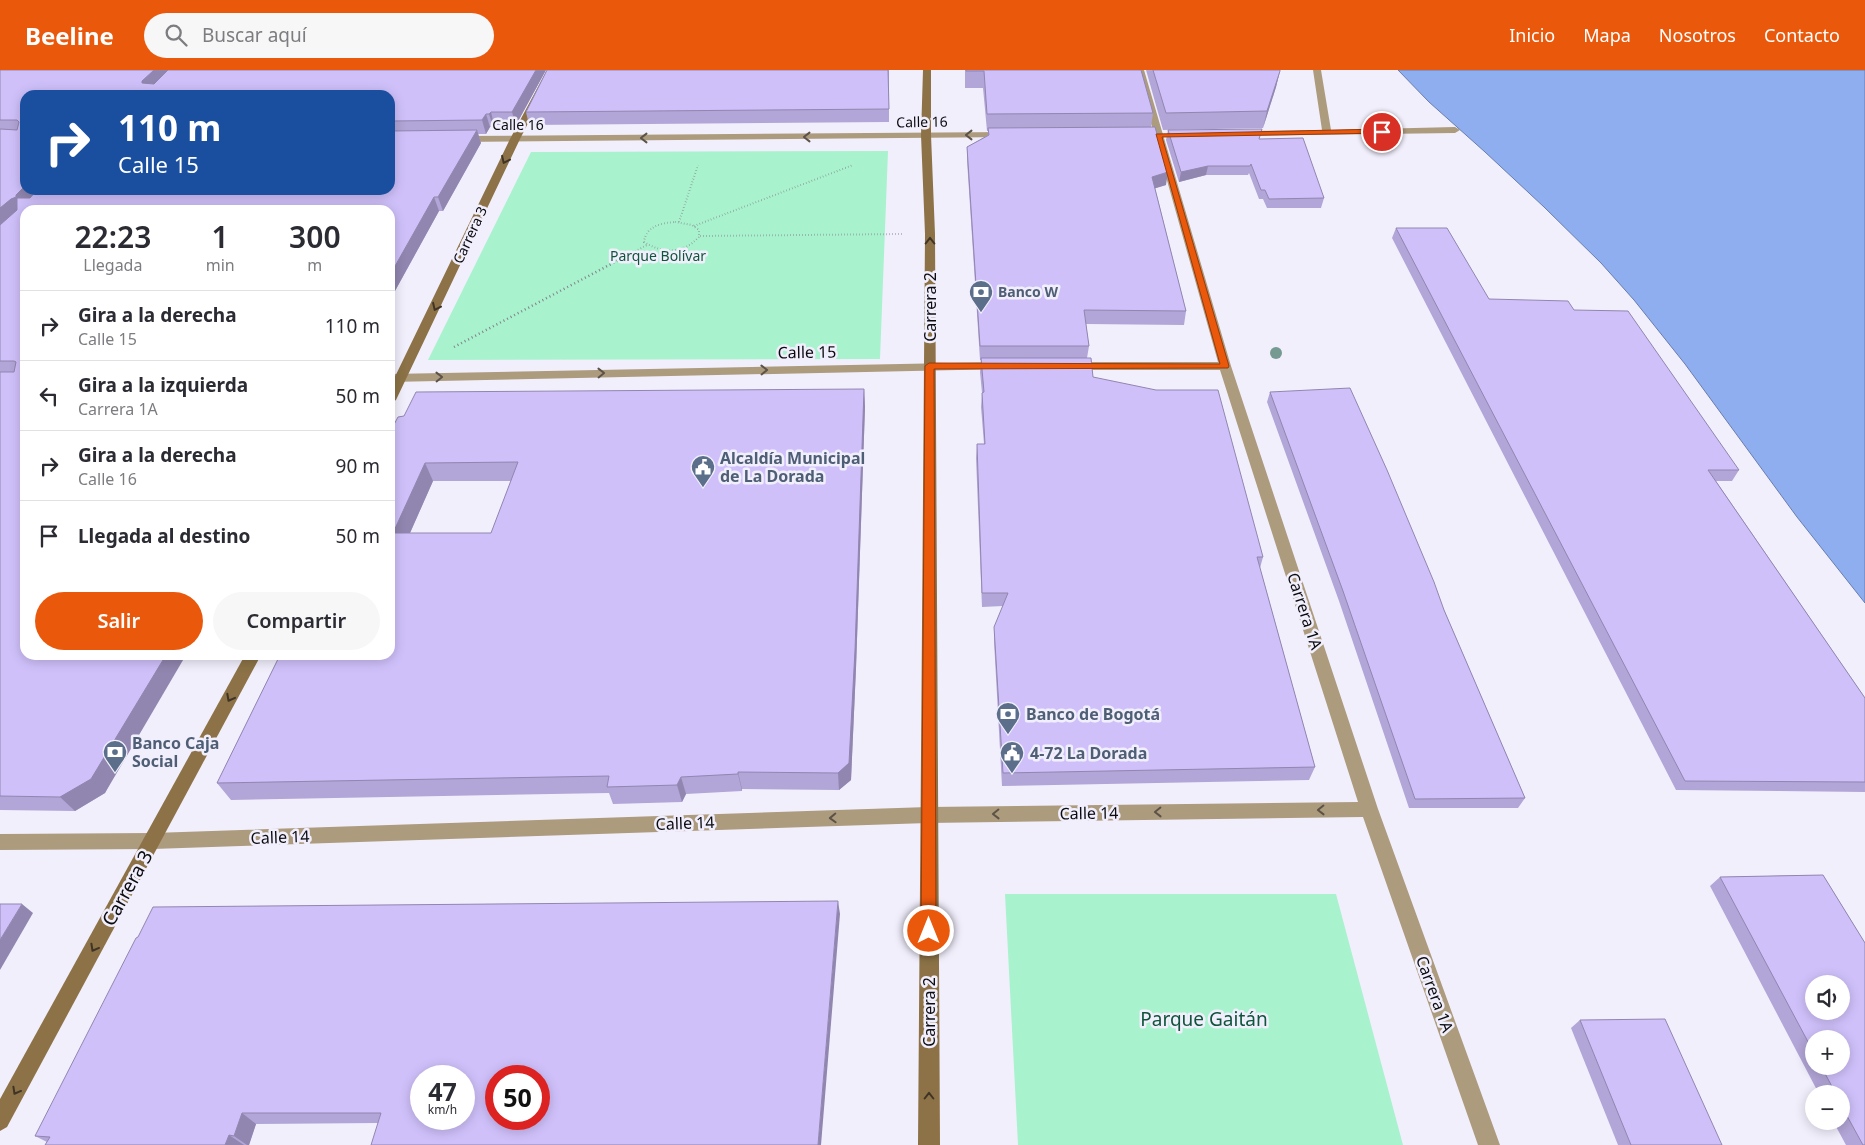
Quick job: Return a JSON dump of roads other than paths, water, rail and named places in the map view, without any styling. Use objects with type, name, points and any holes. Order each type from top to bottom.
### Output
[{"type":"main road","name":"Carrera 3","points":[[396,378],[551,70]]},
{"type":"main road","name":"Carrera 2","points":[[927,70],[926,135],[930,234],[929,1145]]},
{"type":"main road","name":"Carrera 3","points":[[0,1120],[250,660]]},
{"type":"street","name":"Carrera 1A","points":[[1140,70],[1225,366],[1369,809],[1488,1145]]},
{"type":"street","points":[[1317,70],[1327,132]]},
{"type":"street","points":[[1228,134],[1455,130]]},
{"type":"street","name":"Calle 16","points":[[448,139],[1022,135]]},
{"type":"street","name":"Calle 15","points":[[396,378],[929,366],[1018,366]]},
{"type":"street","points":[[1057,366],[1225,366]]},
{"type":"street","name":"Calle 14","points":[[0,842],[153,841],[928,814],[1369,809]]},
{"type":"water","points":[[1398,70],[1865,70],[1865,603],[1797,517],[1685,364],[1634,300],[1601,263],[1544,207],[1429,102]]},
{"type":"place","name":"Banco W","points":[[981,313]]},
{"type":"place","name":"Alcaldía Municipal de La Dorada","points":[[703,488]]},
{"type":"place","name":"Banco de Bogotá","points":[[1008,735]]},
{"type":"place","name":"Banco Caja Social","points":[[115,773]]},
{"type":"place","name":"4-72 La Dorada","points":[[1012,774]]},
{"type":"park label","name":"Parque Bolívar","points":[[658,256]]},
{"type":"park label","name":"Parque Gaitán","points":[[1204,1019]]}]
